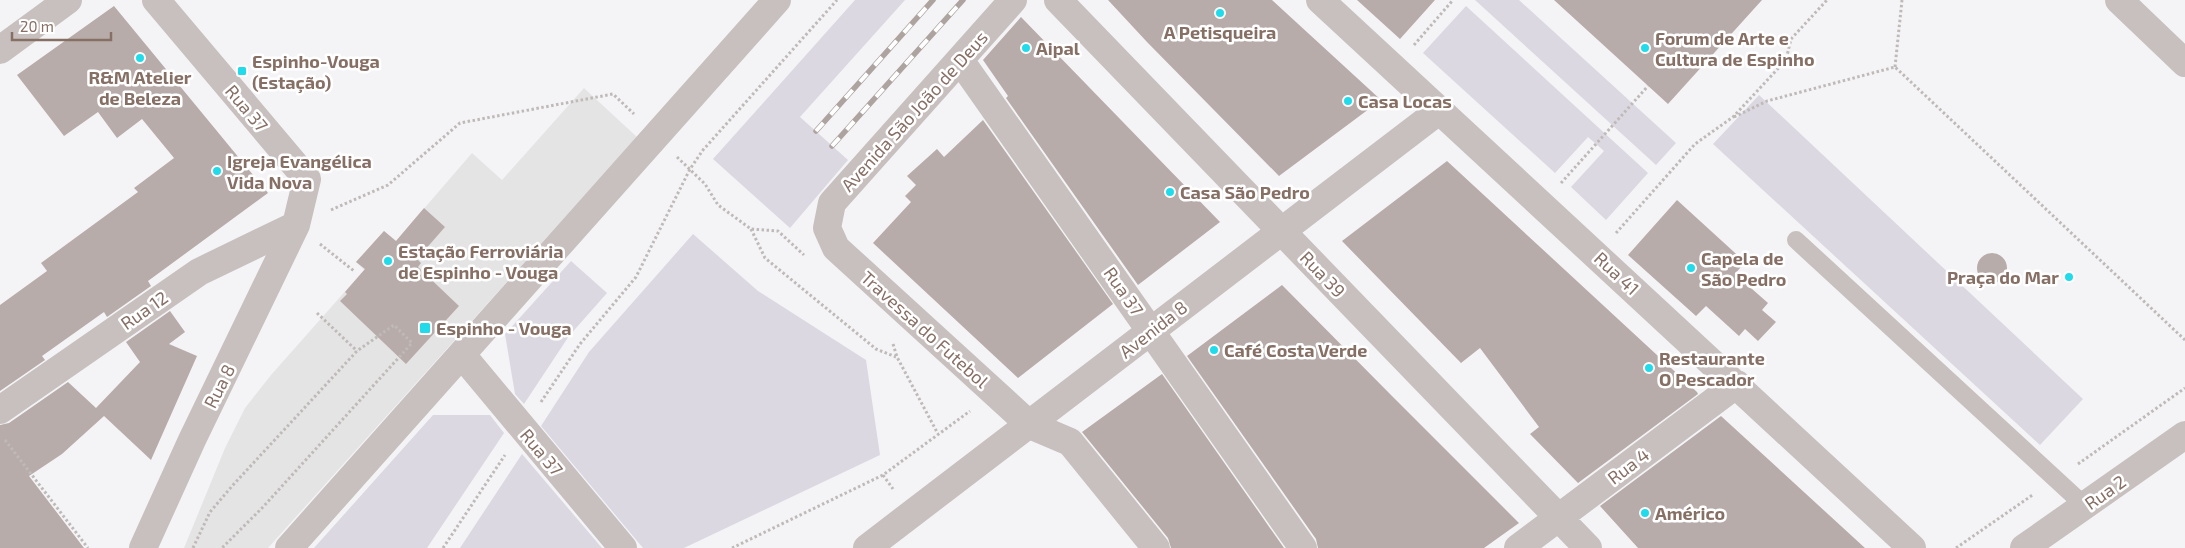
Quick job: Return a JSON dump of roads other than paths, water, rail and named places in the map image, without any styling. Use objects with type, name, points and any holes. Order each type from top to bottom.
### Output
[{"type":"street","points":[[0,50],[68,0]]},
{"type":"street","name":"Rua 37","points":[[156,0],[307,179],[296,225]]},
{"type":"street","points":[[289,548],[777,0]]},
{"type":"street","name":"Avenida São João de Deus","points":[[827,228],[832,203],[1013,0]]},
{"type":"street","name":"Rua 39","points":[[1058,0],[1588,548]]},
{"type":"street","name":"Rua 41","points":[[1320,0],[1912,548]]},
{"type":"street","points":[[2120,0],[2185,63]]},
{"type":"street","name":"Rua 37","points":[[960,60],[1303,548]]},
{"type":"street","name":"Avenida 8","points":[[867,548],[1440,110]]},
{"type":"street","name":"Rua 12","points":[[0,410],[199,272],[296,225]]},
{"type":"street","name":"Rua 8","points":[[143,548],[192,440],[296,225]]},
{"type":"street","name":"Travessa do Futebol","points":[[827,228],[836,248],[1030,425],[1070,442],[1156,548]]},
{"type":"street","name":"Rua 37","points":[[462,355],[623,548]]},
{"type":"street","name":"Rua 4","points":[[1518,548],[1737,384]]},
{"type":"street","name":"Rua 2","points":[[2024,548],[2185,435]]},
{"type":"lane","points":[[1796,240],[2086,506]]},
{"type":"railway","points":[[816,131],[933,0]]},
{"type":"railway","points":[[832,146],[963,0]]},
{"type":"place","name":"A Petisqueira","points":[[1220,13]]},
{"type":"place","name":"Aipal","points":[[1026,48]]},
{"type":"place","name":"Forum de Arte e Cultura de Espinho","points":[[1645,48]]},
{"type":"place","name":"R&M Atelier de Beleza","points":[[140,58]]},
{"type":"place","name":"Espinho-Vouga (Estação)","points":[[242,71]]},
{"type":"place","name":"Casa Locas","points":[[1348,101]]},
{"type":"place","name":"Igreja Evangélica Vida Nova","points":[[217,171]]},
{"type":"place","name":"Casa São Pedro","points":[[1170,192]]},
{"type":"place","name":"Estação Ferroviária de Espinho - Vouga","points":[[388,261]]},
{"type":"place","name":"Capela de São Pedro","points":[[1691,268]]},
{"type":"place","name":"Praça do Mar","points":[[2069,277]]},
{"type":"place","name":"Espinho - Vouga","points":[[425,328]]},
{"type":"place","name":"Café Costa Verde","points":[[1214,350]]},
{"type":"place","name":"Restaurante O Pescador","points":[[1649,368]]},
{"type":"place","name":"Américo","points":[[1645,513]]}]
